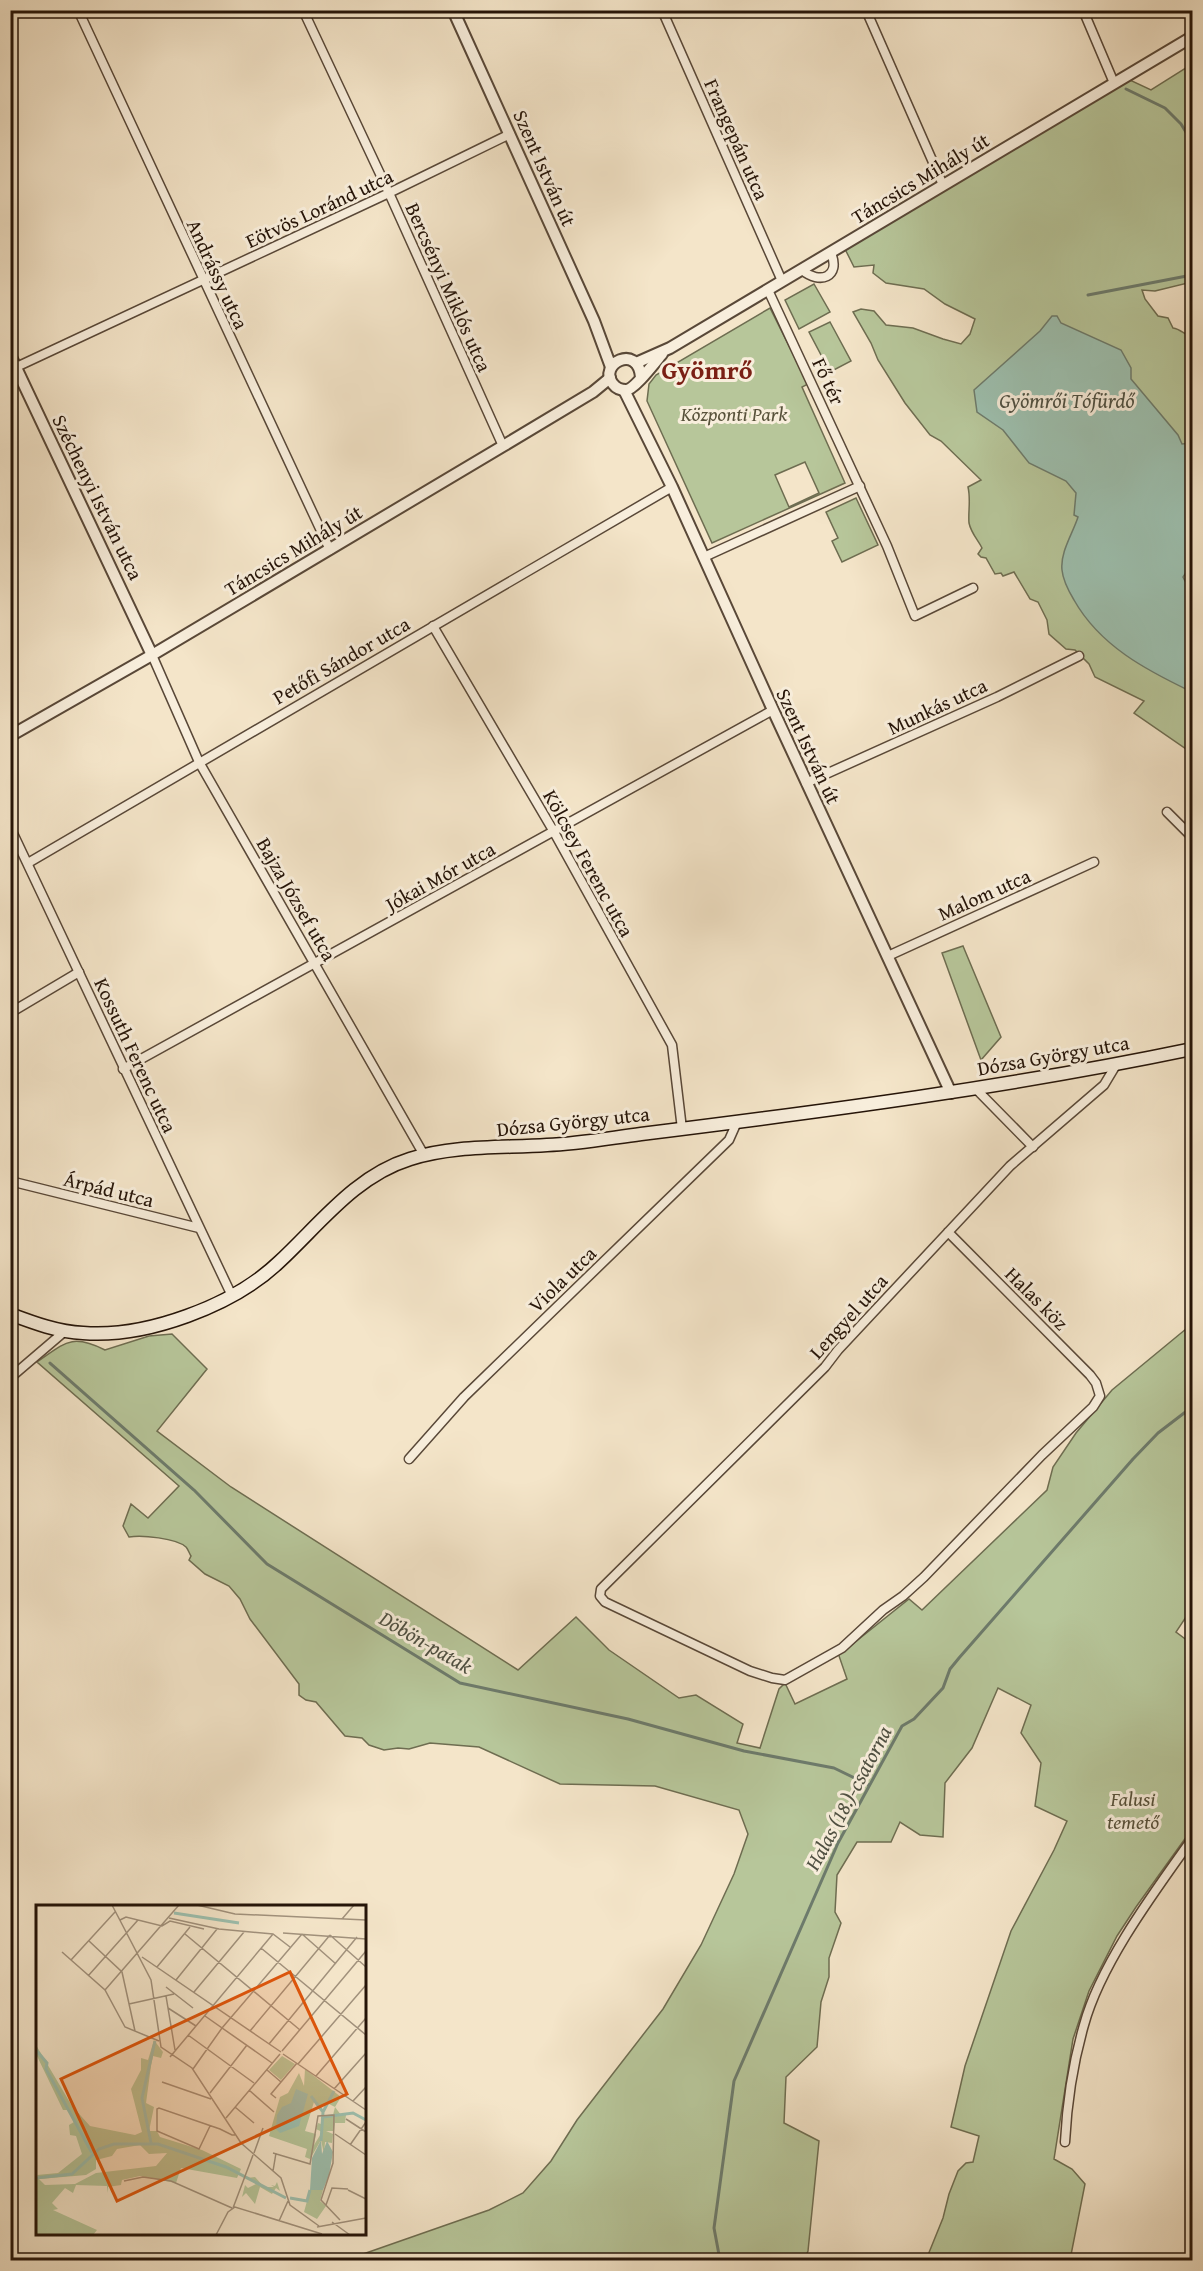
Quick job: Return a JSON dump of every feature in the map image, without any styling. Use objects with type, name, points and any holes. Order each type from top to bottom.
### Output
[{"type":"main road","name":"Dózsa György utca","points":[[10,1314],[64,1331],[83,1334],[122,1332],[177,1318],[232,1296],[277,1265],[345,1197],[368,1178],[391,1166],[424,1155],[456,1150],[551,1145],[951,1093],[1116,1065],[1192,1049]]},
{"type":"street","name":"Andrássy utca","points":[[78,10],[330,550]]},
{"type":"street","name":"Bercsényi Miklós utca","points":[[303,10],[503,446]]},
{"type":"street","name":"Szent István út","points":[[453,10],[603,341],[615,380],[637,412],[806,783],[951,1093]]},
{"type":"street","name":"Frangepán utca","points":[[662,10],[782,281]]},
{"type":"street","points":[[866,10],[944,185]]},
{"type":"street","points":[[1083,10],[1114,83]]},
{"type":"street","name":"Táncsics Mihály út","points":[[636,363],[667,350],[1192,37]]},
{"type":"street","name":"Eötvös Loránd utca","points":[[13,369],[389,194],[510,134]]},
{"type":"street","points":[[802,270],[819,279],[826,277],[832,272],[834,263],[831,253]]},
{"type":"street","name":"Fő tér","points":[[768,290],[860,486],[915,616],[973,588]]},
{"type":"street","name":"Szent István út","points":[[603,341],[622,359]]},
{"type":"street","name":"Táncsics Mihály út","points":[[638,382],[667,350]]},
{"type":"street","name":"Széchenyi István utca","points":[[10,355],[13,369],[152,655]]},
{"type":"street","points":[[622,359],[636,363],[640,370],[638,382],[615,380],[616,362],[622,359]]},
{"type":"street","name":"Táncsics Mihály út","points":[[10,736],[152,655],[615,380]]},
{"type":"street","name":"Szent István út","points":[[637,412],[638,382]]},
{"type":"street","points":[[704,557],[860,486]]},
{"type":"street","name":"Petőfi Sándor utca","points":[[28,863],[672,487]]},
{"type":"street","name":"Kölcsey Ferenc utca","points":[[433,626],[554,832],[672,1045],[682,1129]]},
{"type":"street","name":"Bajza József utca","points":[[152,655],[199,762],[424,1155]]},
{"type":"street","name":"Munkás utca","points":[[806,783],[997,697],[1079,656]]},
{"type":"street","name":"Jókai Mór utca","points":[[123,1069],[773,710]]},
{"type":"street","points":[[1167,812],[1192,837]]},
{"type":"street","name":"Kossuth Ferenc utca","points":[[10,827],[232,1296]]},
{"type":"street","name":"Malom utca","points":[[888,956],[1094,862]]},
{"type":"street","points":[[10,1013],[79,972]]},
{"type":"street","name":"Lengyel utca","points":[[601,1589],[825,1367],[838,1350],[1011,1166],[1104,1085],[1116,1065]]},
{"type":"street","points":[[976,1089],[1033,1148]]},
{"type":"street","name":"Viola utca","points":[[409,1459],[464,1398],[729,1140],[737,1122]]},
{"type":"street","name":"Árpád utca","points":[[10,1181],[199,1228]]},
{"type":"street","name":"Halas köz","points":[[601,1589],[600,1596],[605,1602],[622,1612],[750,1671],[785,1680],[842,1648],[883,1610],[922,1580],[1042,1455],[1093,1407],[1100,1396],[1090,1375],[948,1232]]},
{"type":"street","points":[[10,1378],[64,1331]]},
{"type":"street","points":[[1065,2142],[1068,2100],[1084,2024],[1107,1968],[1192,1839]]},
{"type":"green space","points":[[1192,64],[1192,282],[1155,291],[1142,290],[1145,299],[1158,316],[1168,318],[1173,328],[1192,337],[1192,753],[1134,713],[1144,701],[1095,677],[1089,664],[1075,650],[1066,649],[1049,634],[1047,620],[1038,602],[1030,599],[1014,572],[1003,576],[1001,573],[995,574],[986,558],[978,554],[982,548],[969,523],[968,487],[981,480],[941,441],[930,435],[905,403],[878,360],[853,312],[861,309],[874,311],[886,325],[913,328],[961,344],[970,334],[975,319],[945,304],[924,289],[886,283],[873,273],[874,265],[854,267],[845,249],[1130,80],[1151,90]]},
{"type":"green space","points":[[814,284],[830,312],[799,329],[785,300]]},
{"type":"green space","name":"Központi Park","points":[[770,308],[808,384],[802,387],[845,483],[712,543],[647,401],[649,384],[656,375]],"holes":[[[805,462],[819,493],[789,507],[775,475]]]},
{"type":"green space","points":[[830,322],[851,361],[830,372],[809,332]]},
{"type":"green space","points":[[856,498],[878,545],[842,562],[832,541],[838,538],[826,512]]},
{"type":"green space","points":[[963,946],[1001,1037],[981,1060],[942,953]]},
{"type":"green space","name":"Falusi temető","points":[[1192,1324],[1192,1608],[1176,1632],[1192,1644],[1192,1829],[1117,1936],[1089,1991],[1073,2039],[1054,2159],[1072,2169],[1085,2184],[1070,2260],[926,2260],[958,2171],[966,2163],[973,2162],[979,2136],[951,2127],[965,2066],[1011,1931],[1067,1821],[1035,1806],[1041,1763],[1021,1733],[1031,1705],[998,1688],[972,1748],[945,1783],[943,1837],[920,1835],[900,1822],[891,1842],[857,1842],[837,1875],[835,1912],[841,1923],[829,1958],[829,1977],[821,2002],[817,2047],[786,2077],[784,2123],[819,2141],[808,2251],[804,2260],[346,2260],[489,2210],[523,2193],[551,2161],[577,2120],[663,2009],[701,1945],[734,1874],[748,1834],[739,1810],[655,1786],[560,1784],[479,1747],[430,1743],[409,1749],[384,1750],[369,1745],[362,1738],[345,1736],[316,1702],[306,1700],[299,1695],[299,1684],[250,1619],[240,1599],[229,1586],[205,1574],[189,1560],[191,1556],[187,1548],[175,1541],[142,1536],[129,1537],[123,1526],[131,1504],[148,1518],[179,1486],[37,1362],[69,1342],[84,1342],[105,1350],[149,1336],[172,1334],[207,1369],[157,1431],[231,1487],[518,1670],[576,1617],[609,1650],[679,1698],[696,1695],[743,1724],[737,1743],[760,1748],[779,1689],[785,1683],[795,1704],[847,1679],[838,1653],[845,1650],[909,1599],[922,1610],[1047,1490],[1053,1467],[1076,1433],[1112,1390]]},
{"type":"water","name":"Gyömrői Tófürdő","points":[[1052,316],[1057,316],[1061,323],[1121,350],[1131,368],[1131,379],[1178,435],[1182,444],[1192,443],[1192,571],[1187,571],[1183,577],[1192,585],[1192,692],[1126,655],[1097,631],[1085,616],[1068,589],[1062,570],[1065,550],[1078,517],[1074,515],[1076,493],[1066,481],[1029,463],[1003,430],[977,412],[974,390],[1040,331]]},
{"type":"waterway","points":[[1126,89],[1165,108],[1181,124],[1192,142]]},
{"type":"waterway","points":[[1088,295],[1192,275]]},
{"type":"waterway","name":"Döbön-patak","points":[[50,1363],[194,1490],[267,1564],[460,1683],[628,1719],[744,1751],[834,1768],[869,1785]]},
{"type":"waterway","name":"Halas (18.)-csatorna","points":[[720,2260],[714,2228],[734,2081],[838,1843],[902,1726],[914,1719],[943,1688],[950,1669],[959,1658],[1133,1459],[1158,1433],[1192,1407]]},
{"type":"district","name":"Gyömrő","points":[[707,369]]}]
